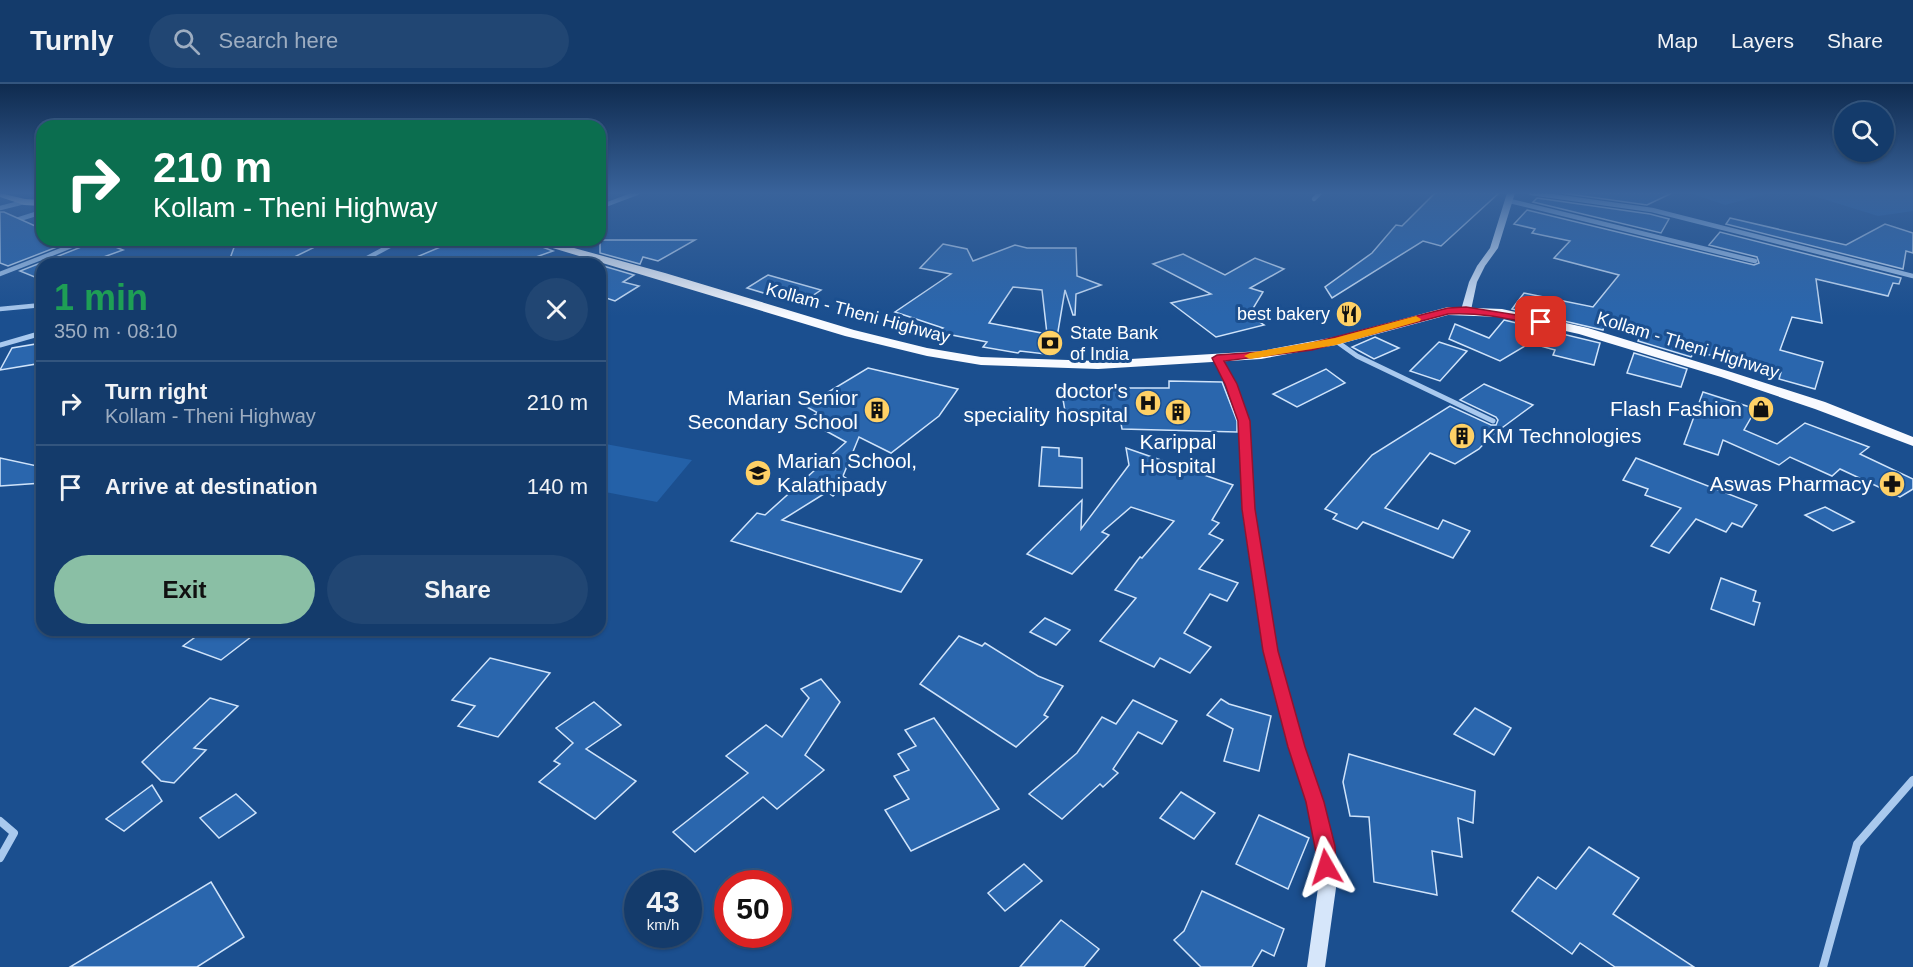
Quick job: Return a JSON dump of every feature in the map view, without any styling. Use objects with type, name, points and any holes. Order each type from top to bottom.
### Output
[{"type":"highway","name":"Kollam - Theni Highway","points":[[554,246],[598,258]]},
{"type":"highway","name":"Kollam - Theni Highway","points":[[606,260],[850,333],[951,357],[1019,363],[1098,365],[1279,352],[1336,341],[1427,316],[1466,310],[1526,318],[1613,340],[1797,398],[1913,442]]},
{"type":"main road","points":[[1466,310],[1473,282],[1480,266],[1494,248],[1498,234]]},
{"type":"main road","points":[[1217,358],[1231,384],[1244,421],[1248,509],[1270,651],[1296,747],[1315,802],[1325,846],[1327,888],[1316,967]]},
{"type":"street","points":[[1655,234],[1755,261]]},
{"type":"street","points":[[1753,234],[1913,276]]},
{"type":"street","points":[[41,258],[72,246]]},
{"type":"street","points":[[367,258],[390,246]]},
{"type":"street","points":[[0,274],[36,260]]},
{"type":"street","points":[[0,309],[36,306]]},
{"type":"street","points":[[0,345],[36,335]]},
{"type":"street","points":[[1336,341],[1357,356],[1494,421]]},
{"type":"street","points":[[1823,967],[1857,844],[1913,780]]},
{"type":"street","points":[[0,821],[4,822],[14,833],[0,858]]},
{"type":"shaded area","points":[[606,444],[692,460],[657,502],[606,492]]},
{"type":"building","points":[[0,234],[36,234],[36,246],[60,246],[8,266],[0,263]]},
{"type":"building","points":[[1388,234],[1454,234],[1441,246],[1423,241],[1332,298],[1325,287],[1372,253]]},
{"type":"building","points":[[1538,234],[1627,234],[1754,265],[1759,263],[1757,257],[1709,245],[1718,234],[1729,234],[1901,278],[1899,284],[1893,283],[1888,296],[1816,279],[1822,323],[1792,317],[1780,350],[1823,362],[1815,389],[1779,379],[1781,372],[1751,363],[1695,352],[1691,357],[1638,341],[1641,334],[1605,324],[1603,330],[1512,309],[1524,293],[1593,307],[1619,275],[1554,258],[1570,241]]},
{"type":"building","points":[[1766,234],[1800,234],[1846,245],[1866,234],[1913,234],[1913,253],[1906,251],[1903,269]]},
{"type":"building","points":[[606,240],[695,240],[658,261],[643,257],[640,264],[600,253],[600,246],[606,246]]},
{"type":"building","points":[[943,244],[967,249],[973,261],[1015,245],[1027,248],[1076,248],[1077,276],[1101,285],[1076,294],[1075,315],[1073,315],[1065,290],[1054,355],[1020,351],[1018,353],[983,347],[987,342],[937,332],[943,328],[895,312],[951,274],[920,268]],"holes":[[[1013,287],[1042,290],[1047,334],[989,323]]]},
{"type":"building","points":[[84,246],[113,246],[123,250],[101,258],[53,258]]},
{"type":"building","points":[[235,246],[317,246],[292,258],[230,258]]},
{"type":"building","points":[[443,246],[540,246],[553,251],[533,258],[414,258]]},
{"type":"building","points":[[1183,254],[1225,275],[1255,258],[1284,269],[1250,288],[1263,292],[1249,315],[1264,325],[1216,337],[1171,303],[1211,294],[1153,264]]},
{"type":"building","points":[[36,265],[36,278],[20,271]]},
{"type":"building","points":[[606,267],[634,275],[623,282],[639,286],[615,301],[606,298]]},
{"type":"building","points":[[768,275],[821,290],[800,304],[747,288]]},
{"type":"building","points":[[1504,320],[1600,343],[1594,365],[1553,355],[1555,350],[1530,343],[1500,361],[1449,339],[1455,324],[1489,338]]},
{"type":"building","points":[[1375,337],[1399,348],[1374,359],[1352,347]]},
{"type":"building","points":[[1439,342],[1467,351],[1440,381],[1410,371]]},
{"type":"building","points":[[36,344],[36,364],[0,370],[12,348]]},
{"type":"building","points":[[1634,353],[1687,369],[1681,387],[1627,373]]},
{"type":"building","points":[[868,368],[958,389],[939,416],[891,453],[859,437],[843,476],[849,480],[833,496],[827,492],[782,520],[922,560],[901,592],[731,541],[757,513],[765,515],[846,442],[806,420],[818,413],[805,406]]},
{"type":"building","points":[[1326,369],[1345,383],[1297,407],[1273,394]]},
{"type":"building","name":"doctor's speciality hospital","points":[[1169,381],[1222,382],[1237,421],[1237,432],[1122,429],[1119,413],[1065,411],[1061,388],[1169,388]]},
{"type":"building","points":[[1484,384],[1533,405],[1491,436],[1479,449],[1455,464],[1430,453],[1385,508],[1438,529],[1443,520],[1470,531],[1453,558],[1363,522],[1357,529],[1333,519],[1337,514],[1325,509],[1372,455],[1450,406],[1491,425],[1496,425],[1498,420],[1496,417],[1460,400]]},
{"type":"building","points":[[1703,392],[1756,409],[1744,430],[1777,444],[1805,423],[1869,447],[1860,454],[1913,479],[1913,489],[1900,497],[1840,469],[1832,476],[1790,457],[1779,465],[1723,440],[1718,455],[1684,444]]},
{"type":"building","points":[[1042,447],[1059,448],[1059,456],[1082,458],[1082,488],[1039,486]]},
{"type":"building","points":[[1126,448],[1233,485],[1212,520],[1219,523],[1209,534],[1223,540],[1199,569],[1238,583],[1227,601],[1210,594],[1184,633],[1211,647],[1190,673],[1160,658],[1154,667],[1100,641],[1136,598],[1115,590],[1140,557],[1142,558],[1174,521],[1131,507],[1102,532],[1109,535],[1072,574],[1027,554],[1082,500],[1081,529],[1129,465]]},
{"type":"building","points":[[0,458],[36,466],[36,483],[0,486]]},
{"type":"building","points":[[1636,458],[1757,505],[1742,527],[1732,523],[1726,532],[1696,519],[1669,553],[1651,546],[1681,508],[1645,495],[1648,489],[1623,480]]},
{"type":"building","points":[[1825,507],[1854,522],[1833,531],[1805,515]]},
{"type":"building","points":[[1721,578],[1756,591],[1753,601],[1760,603],[1754,625],[1711,609]]},
{"type":"building","points":[[1045,618],[1070,630],[1056,645],[1030,632]]},
{"type":"building","points":[[197,636],[252,636],[221,660],[183,646]]},
{"type":"building","points":[[959,636],[982,646],[985,643],[1038,676],[1063,686],[1044,715],[1048,717],[1016,747],[920,684]]},
{"type":"building","points":[[490,658],[550,673],[498,737],[458,726],[475,706],[452,700]]},
{"type":"building","points":[[821,679],[840,702],[805,755],[824,770],[777,809],[763,797],[695,852],[673,832],[748,773],[726,756],[766,725],[782,737],[809,698],[801,689]]},
{"type":"building","points":[[210,698],[238,706],[194,748],[206,750],[174,783],[161,781],[142,762]]},
{"type":"building","points":[[1221,699],[1229,704],[1271,716],[1259,771],[1224,761],[1233,729],[1207,715]]},
{"type":"building","points":[[1133,700],[1177,721],[1162,744],[1138,732],[1113,769],[1118,773],[1103,787],[1100,784],[1062,819],[1029,794],[1077,753],[1102,717],[1116,724]]},
{"type":"building","points":[[594,702],[621,725],[586,749],[636,781],[595,819],[539,782],[560,764],[554,761],[573,743],[556,728]]},
{"type":"building","points":[[1475,708],[1511,728],[1494,755],[1454,734]]},
{"type":"building","points":[[934,718],[999,809],[911,851],[885,810],[909,799],[894,776],[909,770],[898,754],[916,746],[905,730]]},
{"type":"building","points":[[1349,754],[1475,791],[1473,823],[1458,818],[1462,857],[1432,851],[1437,895],[1374,882],[1369,817],[1350,816],[1343,782]]},
{"type":"building","points":[[152,785],[162,801],[124,831],[106,819]]},
{"type":"building","points":[[1181,792],[1215,813],[1194,839],[1160,818]]},
{"type":"building","points":[[236,794],[256,813],[219,838],[200,818]]},
{"type":"building","points":[[1259,815],[1309,838],[1288,889],[1236,864]]},
{"type":"building","points":[[1589,847],[1639,878],[1613,914],[1694,967],[1615,967],[1580,943],[1572,954],[1512,911],[1538,877],[1556,889]]},
{"type":"building","points":[[1024,864],[1042,881],[1005,911],[988,893]]},
{"type":"building","points":[[211,882],[244,937],[197,967],[70,967]]},
{"type":"building","points":[[1202,891],[1284,929],[1274,956],[1262,950],[1252,967],[1201,967],[1174,940],[1184,931]]},
{"type":"building","points":[[1061,920],[1099,949],[1084,967],[1020,967]]},
{"type":"slow traffic","points":[[1250,356],[1336,341],[1416,319]]},
{"type":"place","name":"best bakery","points":[[1349,314]]},
{"type":"place","name":"State Bank of India","points":[[1050,343]]},
{"type":"place","name":"doctor's speciality hospital","points":[[1148,403]]},
{"type":"place","name":"Flash Fashion","points":[[1761,409]]},
{"type":"place","name":"Marian Senior Secondary School","points":[[877,410]]},
{"type":"place","name":"Karippal Hospital","points":[[1178,412]]},
{"type":"place","name":"KM Technologies","points":[[1462,436]]},
{"type":"place","name":"Marian School, Kalathipady","points":[[758,473]]},
{"type":"place","name":"Aswas Pharmacy","points":[[1892,484]]},
{"type":"route","points":[[1326,867],[1325,846],[1315,802],[1296,747],[1270,651],[1248,509],[1244,421],[1231,384],[1217,358],[1288,351],[1336,341],[1448,311],[1495,313],[1541,322]]}]
